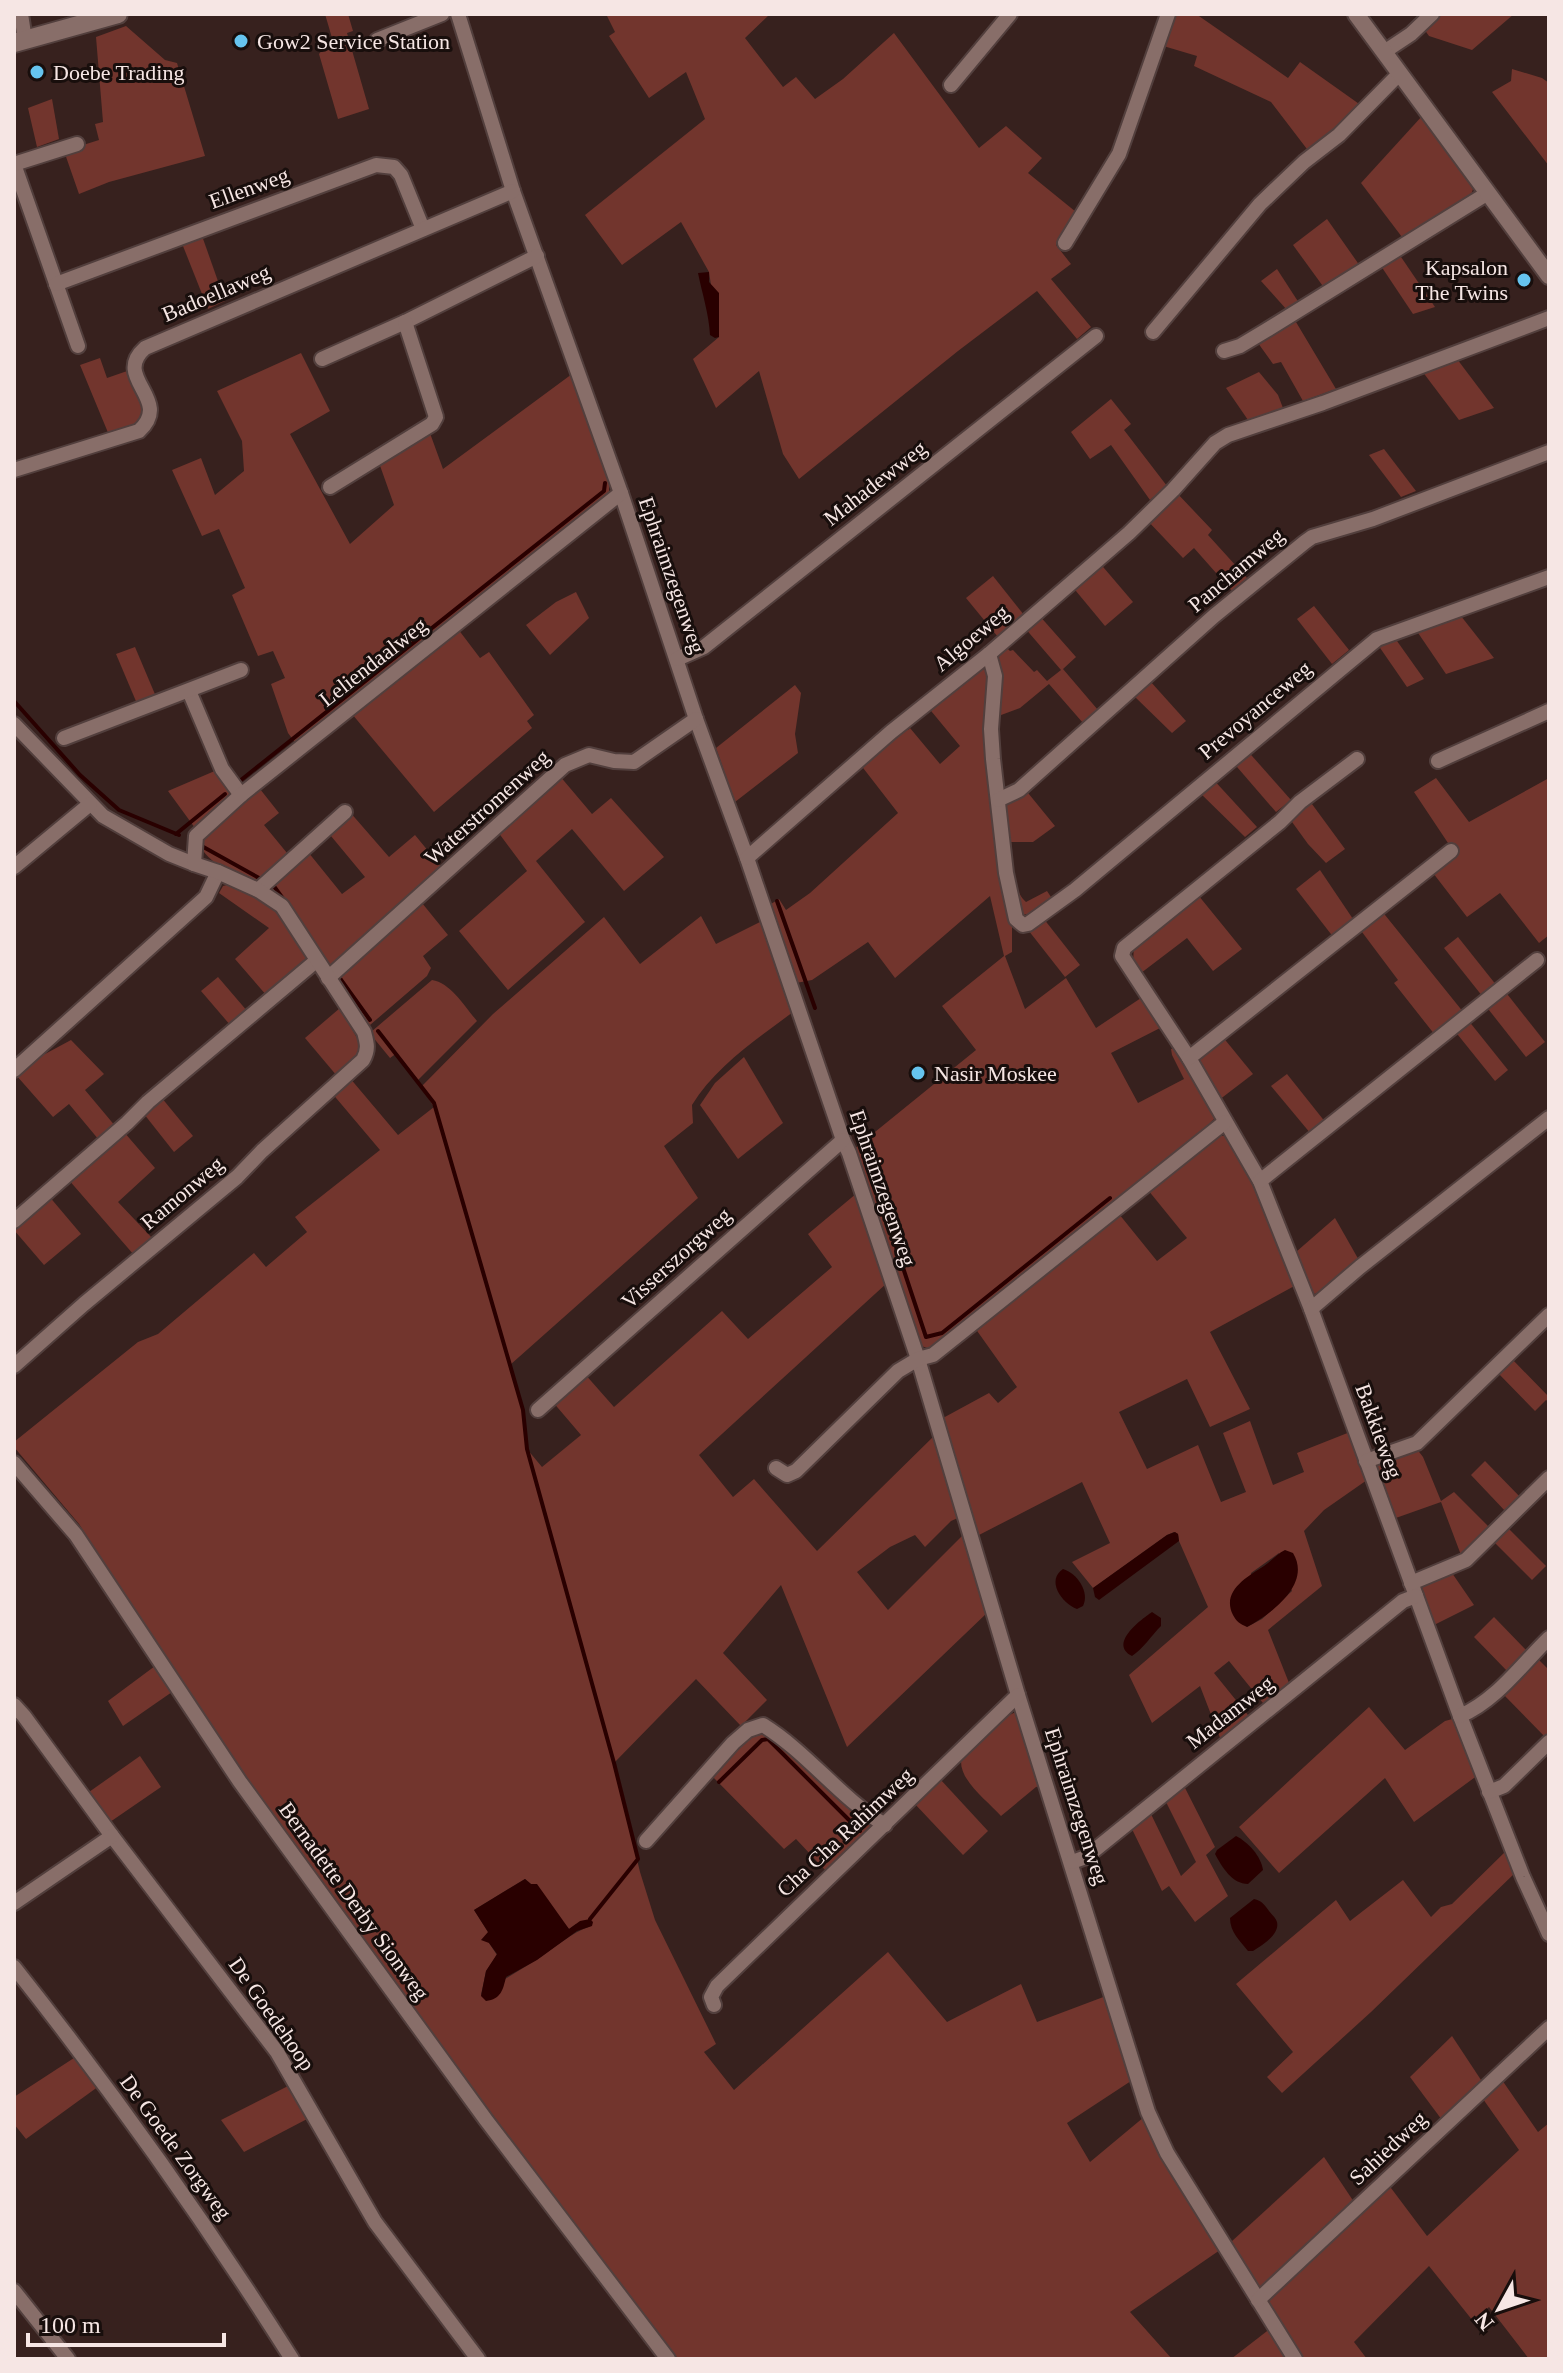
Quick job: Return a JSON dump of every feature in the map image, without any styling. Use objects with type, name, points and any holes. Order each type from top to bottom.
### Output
[{"type":"main road","points":[[20,42],[118,14]]},
{"type":"street","points":[[20,42],[21,14]]},
{"type":"street","points":[[377,40],[442,14]]},
{"type":"street","points":[[951,85],[1010,14]]},
{"type":"street","points":[[1065,243],[1119,154],[1168,14]]},
{"type":"street","points":[[1356,14],[1549,276]]},
{"type":"street","points":[[1384,52],[1411,34],[1432,14]]},
{"type":"street","name":"Ephraimzegenweg","points":[[461,15],[513,191],[621,493],[918,1359],[1018,1695],[1148,2112],[1167,2153],[1295,2359]]},
{"type":"street","points":[[1153,332],[1260,204],[1304,162],[1339,135],[1400,73]]},
{"type":"street","points":[[77,144],[14,164],[78,346]]},
{"type":"street","name":"Ellenweg","points":[[56,284],[376,165],[394,167],[401,175],[423,229]]},
{"type":"street","name":"Badoellaweg","points":[[14,470],[139,431],[151,414],[134,363],[145,348],[513,191]]},
{"type":"street","points":[[1224,351],[1240,346],[1488,193]]},
{"type":"street","points":[[322,359],[405,322],[537,256]]},
{"type":"street","name":"Algoeweg","points":[[747,858],[891,732],[989,654],[1129,533],[1215,443],[1228,435],[1323,403],[1549,318]]},
{"type":"street","points":[[330,487],[432,424],[436,417],[405,322]]},
{"type":"street","name":"Mahadewweg","points":[[677,659],[704,647],[1096,336]]},
{"type":"street","name":"Panchamweg","points":[[998,800],[1019,790],[1214,616],[1312,537],[1373,519],[1549,452]]},
{"type":"street","name":"Leliendaalweg","points":[[194,864],[196,836],[241,795],[621,493]]},
{"type":"street","name":"Prevoyanceweg","points":[[998,800],[1006,873],[1016,919],[1023,925],[1028,924],[1075,890],[1377,639],[1549,577]]},
{"type":"street","points":[[989,654],[995,676],[991,729],[998,800]]},
{"type":"street","points":[[64,738],[241,670]]},
{"type":"street","points":[[189,691],[222,769],[241,795]]},
{"type":"street","points":[[1438,761],[1549,711]]},
{"type":"street","name":"Waterstromenweg","points":[[328,978],[565,765],[589,755],[634,762],[696,719]]},
{"type":"street","points":[[15,727],[103,816],[169,854],[258,890],[282,906],[328,978]]},
{"type":"street","name":"Bakkieweg","points":[[1357,759],[1300,802],[1280,822],[1124,948],[1122,956],[1189,1058],[1260,1181],[1311,1309],[1489,1792],[1549,1934]]},
{"type":"street","points":[[14,867],[90,804]]},
{"type":"street","points":[[258,890],[345,812]]},
{"type":"street","points":[[1189,1058],[1451,851]]},
{"type":"street","points":[[14,1070],[206,897],[218,872]]},
{"type":"street","points":[[1260,1181],[1537,960]]},
{"type":"street","points":[[14,1221],[148,1102],[316,961]]},
{"type":"street","name":"Ramonweg","points":[[14,1366],[237,1177],[363,1060],[368,1046],[364,1032],[328,978]]},
{"type":"street","points":[[1311,1309],[1549,1118]]},
{"type":"street","points":[[776,1468],[787,1475],[796,1471],[898,1371],[918,1359],[933,1355],[1225,1122]]},
{"type":"street","name":"Visserszorgweg","points":[[538,1410],[843,1140]]},
{"type":"street","points":[[1366,1461],[1417,1443],[1549,1315]]},
{"type":"street","name":"Bernadette Derby Sionweg","points":[[14,1463],[76,1535],[240,1782],[486,2120],[668,2359]]},
{"type":"street","name":"Madamweg","points":[[1072,1862],[1086,1857],[1403,1601],[1413,1589],[1466,1560],[1549,1478]]},
{"type":"street","points":[[1460,1716],[1472,1711],[1494,1693],[1549,1638]]},
{"type":"street","name":"Cha Cha Rahimweg","points":[[714,2005],[711,1997],[717,1986],[1018,1695]]},
{"type":"street","name":"De Goedehoop","points":[[14,1705],[277,2052],[375,2222],[478,2359]]},
{"type":"street","points":[[646,1841],[733,1743],[748,1730],[763,1725],[780,1736],[866,1814],[885,1825]]},
{"type":"street","points":[[1489,1792],[1504,1786],[1549,1742]]},
{"type":"street","points":[[14,1903],[112,1836]]},
{"type":"street","name":"De Goede Zorgweg","points":[[14,1967],[191,2202],[292,2359]]},
{"type":"street","name":"Sahiedweg","points":[[1258,2300],[1549,2028]]},
{"type":"street","points":[[14,2291],[68,2359]]},
{"type":"shaded area","points":[[325,14],[348,14],[353,31],[347,33],[369,109],[338,119],[319,54],[332,38]]},
{"type":"shaded area","points":[[606,14],[770,14],[745,38],[783,87],[796,77],[815,99],[843,79],[894,33],[979,148],[1006,126],[1042,158],[1028,173],[1076,212],[1056,245],[1071,264],[1051,279],[1091,327],[1077,339],[1037,291],[799,479],[783,454],[759,371],[716,408],[693,359],[719,337],[709,272],[681,222],[622,265],[585,215],[705,119],[686,72],[649,98],[609,36],[615,32]]},
{"type":"shaded area","points":[[1171,14],[1196,14],[1288,78],[1300,62],[1362,106],[1310,153],[1271,102],[1194,66],[1197,56],[1160,45]]},
{"type":"shaded area","points":[[1433,14],[1514,14],[1472,50],[1429,36],[1424,29]]},
{"type":"shaded area","points":[[126,26],[165,60],[177,63],[205,156],[109,182],[79,194],[64,151],[99,140],[95,124],[103,122],[96,37]]},
{"type":"shaded area","points":[[1512,69],[1549,83],[1549,166],[1492,92],[1511,81]]},
{"type":"shaded area","points":[[52,99],[59,139],[37,147],[28,108]]},
{"type":"shaded area","points":[[1423,115],[1473,189],[1470,198],[1405,241],[1361,183]]},
{"type":"shaded area","points":[[1327,219],[1360,266],[1325,289],[1293,245]]},
{"type":"shaded area","points":[[201,233],[225,301],[208,309],[181,241]]},
{"type":"shaded area","points":[[1399,254],[1435,307],[1413,314],[1381,266]]},
{"type":"shaded area","points":[[1277,269],[1299,303],[1287,310],[1261,281]]},
{"type":"shaded area","points":[[709,272],[709,282],[719,293],[719,337],[715,338],[710,335],[698,273]]},
{"type":"shaded area","points":[[1293,317],[1336,389],[1303,401],[1281,362],[1273,364],[1258,343]]},
{"type":"shaded area","points":[[301,353],[330,411],[290,434],[350,544],[394,505],[378,460],[427,425],[443,469],[572,374],[609,477],[609,496],[297,745],[288,733],[271,684],[285,678],[273,651],[258,656],[232,595],[245,588],[219,529],[202,536],[172,470],[201,458],[215,495],[244,471],[242,441],[217,391]]},
{"type":"shaded area","points":[[1454,355],[1494,408],[1459,420],[1419,367]]},
{"type":"shaded area","points":[[100,358],[107,378],[130,370],[145,412],[134,427],[109,435],[80,365]]},
{"type":"shaded area","points":[[1259,372],[1278,395],[1283,408],[1248,420],[1226,388]]},
{"type":"shaded area","points":[[1111,399],[1131,424],[1124,430],[1167,486],[1150,500],[1111,445],[1090,459],[1071,432]]},
{"type":"shaded area","points":[[1384,449],[1416,491],[1401,497],[1369,455]]},
{"type":"shaded area","points":[[1175,491],[1212,530],[1208,535],[1247,578],[1232,591],[1194,548],[1183,558],[1146,519]]},
{"type":"shaded area","points":[[1098,561],[1133,602],[1105,626],[1071,585]]},
{"type":"shaded area","points":[[993,576],[1024,615],[998,637],[966,598]]},
{"type":"shaded area","points":[[576,592],[589,618],[550,655],[526,625],[556,602]]},
{"type":"shaded area","points":[[1314,606],[1349,650],[1332,664],[1297,619]]},
{"type":"shaded area","points":[[1457,611],[1494,658],[1446,674],[1412,624]]},
{"type":"shaded area","points":[[1038,614],[1076,657],[1063,669],[1098,710],[1083,723],[1049,684],[1020,708],[993,718],[995,658],[1005,646],[1047,681],[1061,670],[1024,627]]},
{"type":"shaded area","points":[[458,629],[480,658],[489,652],[534,715],[527,721],[532,728],[434,812],[352,714]]},
{"type":"shaded area","points":[[1392,634],[1424,679],[1407,687],[1376,642]]},
{"type":"shaded area","points":[[135,647],[157,699],[138,706],[116,654]]},
{"type":"shaded area","points":[[984,665],[989,674],[1000,872],[1004,903],[1012,924],[1012,952],[1005,956],[1025,1009],[1066,978],[1096,1028],[1144,996],[1164,1026],[1111,1053],[1138,1103],[1184,1079],[1172,1055],[1171,1049],[1174,1048],[1214,1114],[1214,1119],[1190,1144],[931,1349],[921,1346],[854,1149],[976,1050],[942,1006],[1004,956],[990,896],[895,978],[868,942],[812,980],[796,983],[771,904],[779,899],[786,910],[810,893],[898,813],[860,764],[905,726],[940,764],[960,746],[927,706]]},
{"type":"shaded area","points":[[1150,681],[1186,721],[1172,733],[1133,695]]},
{"type":"shaded area","points":[[795,685],[801,693],[795,734],[798,753],[735,802],[716,748]]},
{"type":"shaded area","points":[[1245,748],[1291,800],[1276,812],[1231,760]]},
{"type":"shaded area","points":[[217,770],[232,795],[195,828],[168,791]]},
{"type":"shaded area","points":[[559,775],[592,814],[611,798],[664,857],[624,891],[572,829],[536,861],[585,922],[508,990],[459,931],[527,871],[498,832]]},
{"type":"shaded area","points":[[1211,777],[1257,827],[1245,837],[1196,789]]},
{"type":"shaded area","points":[[1436,778],[1469,822],[1549,778],[1549,935],[1539,943],[1500,893],[1467,917],[1433,873],[1456,855],[1414,792]]},
{"type":"shaded area","points":[[1024,788],[1055,826],[1033,842],[1011,842],[1014,874],[1021,897],[1026,902],[1047,891],[1051,897],[1028,914],[1021,915],[1000,816],[1007,795]]},
{"type":"shaded area","points":[[260,789],[279,813],[264,825],[287,853],[257,883],[226,870],[201,848],[205,833]]},
{"type":"shaded area","points":[[1309,800],[1345,849],[1326,863],[1287,815]]},
{"type":"shaded area","points":[[349,811],[389,857],[415,835],[443,869],[333,967],[328,967],[266,888],[304,847],[342,894],[365,877],[326,830]]},
{"type":"shaded area","points":[[1320,870],[1355,922],[1334,938],[1296,889]]},
{"type":"shaded area","points":[[234,883],[275,907],[285,918],[306,958],[306,962],[267,996],[235,959],[269,928],[219,893],[223,886]]},
{"type":"shaded area","points":[[1194,890],[1242,949],[1213,971],[1187,938],[1141,973],[1133,963],[1134,945]]},
{"type":"shaded area","points":[[422,903],[448,935],[423,956],[431,968],[427,976],[370,1025],[342,990],[339,984],[342,975]]},
{"type":"shaded area","points":[[1381,910],[1464,1013],[1435,1035],[1394,983],[1398,980],[1359,928]]},
{"type":"shaded area","points":[[1040,914],[1080,965],[1065,977],[1025,926]]},
{"type":"shaded area","points":[[701,916],[716,944],[762,921],[793,1012],[738,1054],[713,1078],[692,1105],[693,1123],[664,1146],[698,1198],[510,1365],[523,1410],[527,1449],[542,1467],[581,1435],[552,1401],[584,1373],[614,1407],[722,1311],[748,1339],[832,1267],[808,1234],[857,1193],[887,1283],[699,1455],[733,1497],[754,1479],[817,1551],[935,1435],[960,1517],[951,1521],[925,1547],[915,1535],[890,1547],[857,1572],[888,1610],[966,1532],[988,1612],[847,1747],[781,1585],[723,1653],[767,1700],[741,1726],[696,1679],[614,1763],[655,1920],[716,2044],[704,2052],[734,2090],[888,1952],[947,2022],[1021,1984],[1037,2022],[1106,1996],[1131,2081],[1067,2123],[1090,2162],[1144,2117],[1169,2172],[1220,2250],[1130,2312],[1172,2359],[678,2359],[429,2031],[250,1784],[79,1524],[14,1447],[14,1442],[138,1342],[158,1334],[254,1253],[266,1267],[307,1232],[295,1217],[380,1150],[331,1092],[349,1077],[398,1135],[434,1107],[421,1087],[493,1014],[604,917],[640,964]],"holes":[[[525,1879],[569,1929],[576,1924],[591,1926],[481,1995],[486,1971],[497,1955],[489,1943],[488,1932],[474,1910]]]},
{"type":"shaded area","points":[[1458,937],[1497,986],[1483,997],[1444,948]]},
{"type":"shaded area","points":[[218,977],[248,1012],[231,1026],[201,991]]},
{"type":"shaded area","points":[[432,980],[451,991],[477,1021],[418,1080],[397,1053],[390,1058],[371,1032]]},
{"type":"shaded area","points":[[1504,990],[1545,1042],[1526,1057],[1485,1005]]},
{"type":"shaded area","points":[[340,1008],[361,1045],[359,1057],[337,1076],[305,1038]]},
{"type":"shaded area","points":[[1468,1020],[1508,1070],[1495,1081],[1454,1030]]},
{"type":"shaded area","points":[[1222,1036],[1253,1074],[1219,1100],[1196,1063],[1198,1054]]},
{"type":"shaded area","points":[[71,1040],[104,1074],[85,1090],[116,1127],[99,1140],[69,1104],[53,1117],[16,1075],[34,1055],[45,1054]]},
{"type":"shaded area","points":[[744,1057],[783,1123],[738,1159],[700,1105],[715,1083]]},
{"type":"shaded area","points":[[1287,1074],[1326,1123],[1311,1134],[1271,1086]]},
{"type":"shaded area","points":[[161,1097],[193,1136],[174,1152],[144,1114]]},
{"type":"shaded area","points":[[124,1132],[155,1168],[118,1202],[153,1239],[134,1255],[68,1179]]},
{"type":"shaded area","points":[[1217,1136],[1227,1136],[1256,1185],[1298,1284],[1210,1332],[1250,1409],[1210,1427],[1187,1379],[1119,1412],[1147,1469],[1198,1445],[1221,1502],[1246,1492],[1223,1433],[1250,1421],[1273,1485],[1304,1472],[1297,1453],[1350,1432],[1367,1480],[1324,1510],[1304,1531],[1322,1586],[1268,1630],[1291,1688],[1267,1708],[1229,1661],[1214,1673],[1252,1720],[1222,1743],[1200,1686],[1152,1723],[1129,1675],[1208,1607],[1178,1534],[1167,1535],[1093,1588],[1072,1562],[1110,1543],[1082,1482],[979,1535],[943,1418],[989,1393],[998,1403],[1017,1387],[975,1328],[1119,1214],[1157,1261],[1187,1238],[1148,1190]],"holes":[[[1279,1553],[1292,1591],[1262,1619],[1247,1627],[1251,1573]]]},
{"type":"shaded area","points":[[48,1195],[81,1234],[44,1265],[14,1230],[14,1226]]},
{"type":"shaded area","points":[[1335,1218],[1360,1262],[1320,1293],[1313,1294],[1296,1252]]},
{"type":"shaded area","points":[[1512,1359],[1549,1397],[1549,1402],[1546,1400],[1535,1411],[1498,1373]]},
{"type":"shaded area","points":[[1416,1448],[1423,1457],[1441,1501],[1454,1492],[1491,1529],[1468,1552],[1461,1555],[1441,1502],[1393,1519],[1375,1465]]},
{"type":"shaded area","points":[[1485,1461],[1522,1499],[1507,1513],[1471,1475]]},
{"type":"shaded area","points":[[1506,1526],[1546,1566],[1532,1580],[1492,1540]]},
{"type":"shaded area","points":[[1175,1532],[1179,1541],[1099,1600],[1095,1597],[1093,1588]]},
{"type":"shaded area","points":[[1285,1550],[1293,1553],[1297,1565],[1293,1587],[1267,1614],[1247,1627],[1242,1625],[1234,1617],[1230,1606],[1233,1592],[1244,1580]]},
{"type":"shaded area","points":[[1063,1569],[1073,1574],[1083,1589],[1085,1601],[1077,1609],[1066,1602],[1058,1591],[1056,1579]]},
{"type":"shaded area","points":[[1452,1573],[1474,1605],[1432,1626],[1419,1586]]},
{"type":"shaded area","points":[[1152,1612],[1161,1618],[1161,1626],[1132,1656],[1126,1651],[1125,1639]]},
{"type":"shaded area","points":[[1494,1617],[1529,1653],[1509,1673],[1474,1637]]},
{"type":"shaded area","points":[[1536,1657],[1549,1670],[1547,1739],[1502,1693]]},
{"type":"shaded area","points":[[155,1666],[172,1692],[123,1726],[108,1701]]},
{"type":"shaded area","points":[[1369,1707],[1405,1750],[1445,1721],[1456,1718],[1478,1775],[1414,1822],[1385,1778],[1279,1873],[1239,1827]]},
{"type":"shaded area","points":[[1016,1712],[1042,1786],[1036,1787],[1001,1816],[968,1780],[961,1764],[962,1755],[1007,1716]]},
{"type":"shaded area","points":[[766,1734],[775,1737],[876,1827],[827,1872],[796,1839],[784,1849],[712,1776],[735,1749],[750,1738]]},
{"type":"shaded area","points":[[140,1756],[161,1787],[110,1822],[89,1792]]},
{"type":"shaded area","points":[[940,1779],[988,1831],[963,1855],[914,1803]]},
{"type":"shaded area","points":[[1183,1784],[1215,1847],[1206,1855],[1228,1896],[1195,1922],[1169,1886],[1162,1891],[1131,1827],[1150,1812],[1181,1876],[1196,1862],[1165,1800]]},
{"type":"shaded area","points":[[1236,1836],[1253,1850],[1262,1865],[1263,1870],[1248,1884],[1232,1878],[1215,1854]]},
{"type":"shaded area","points":[[1507,1850],[1515,1873],[1282,2093],[1267,2077],[1293,2052],[1236,1984],[1336,1900],[1350,1921],[1403,1880],[1431,1917],[1441,1907],[1452,1904]]},
{"type":"shaded area","points":[[525,1879],[537,1884],[569,1929],[580,1921],[590,1919],[592,1926],[577,1931],[537,1960],[506,1977],[500,1993],[486,2001],[481,1996],[486,1971],[497,1954],[489,1943],[481,1940],[488,1932],[474,1910]]},
{"type":"shaded area","points":[[1254,1899],[1266,1906],[1276,1919],[1277,1927],[1265,1943],[1248,1951],[1234,1932],[1230,1918]]},
{"type":"shaded area","points":[[1452,2036],[1483,2083],[1442,2120],[1410,2077]]},
{"type":"shaded area","points":[[77,2056],[99,2086],[26,2139],[14,2124],[14,2097]]},
{"type":"shaded area","points":[[1502,2080],[1538,2132],[1549,2123],[1549,2359],[1529,2359],[1489,2307],[1473,2321],[1429,2266],[1354,2342],[1367,2359],[1303,2359],[1268,2304],[1269,2297],[1388,2184],[1427,2236],[1519,2150],[1483,2099]]},
{"type":"shaded area","points":[[290,2085],[309,2118],[244,2152],[221,2120]]},
{"type":"shaded area","points":[[1324,2157],[1354,2202],[1259,2288],[1231,2242]]},
{"type":"shaded area","points":[[1271,2328],[1290,2359],[1231,2359]]},
{"type":"waterway","points":[[241,780],[604,491],[605,483]]},
{"type":"waterway","points":[[14,701],[80,775],[119,810],[179,835]]},
{"type":"waterway","points":[[176,834],[225,794]]},
{"type":"waterway","points":[[198,844],[259,878]]},
{"type":"waterway","points":[[273,885],[284,900]]},
{"type":"waterway","points":[[777,901],[815,1008]]},
{"type":"waterway","points":[[339,977],[370,1020]]},
{"type":"waterway","points":[[378,1031],[434,1103],[523,1410],[527,1449],[638,1859],[590,1919]]},
{"type":"waterway","points":[[864,1150],[926,1337],[942,1333],[1110,1198]]},
{"type":"waterway","points":[[719,1782],[762,1740],[768,1739],[860,1831]]},
{"type":"place","name":"Gow2 Service Station","points":[[241,41]]},
{"type":"place","name":"Doebe Trading","points":[[37,72]]},
{"type":"place","name":"Kapsalon The Twins","points":[[1524,280]]},
{"type":"place","name":"Nasir Moskee","points":[[918,1073]]}]
